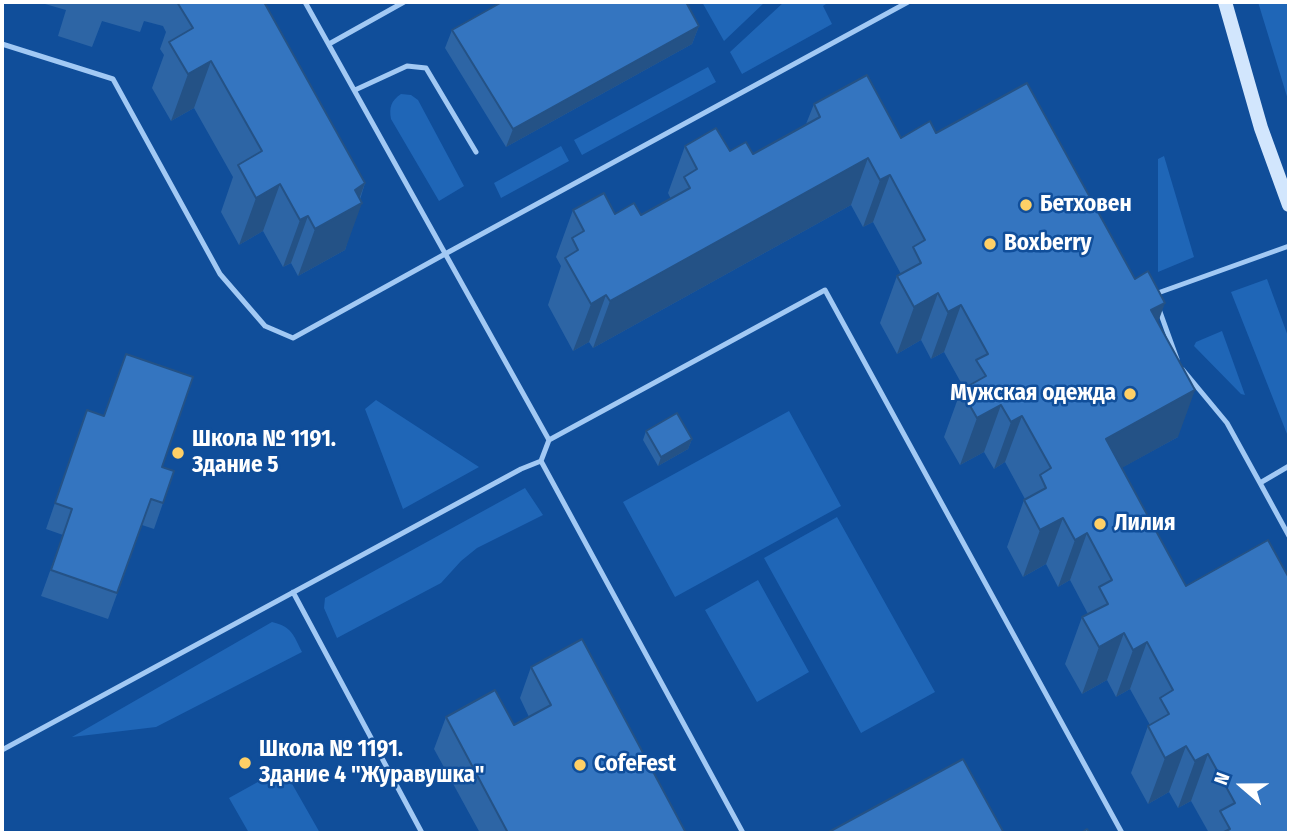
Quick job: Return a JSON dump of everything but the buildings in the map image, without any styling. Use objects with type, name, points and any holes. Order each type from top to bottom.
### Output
[{"type":"main road","points":[[1225,2],[1261,128],[1289,205]]},
{"type":"lane","points":[[305,2],[549,440]]},
{"type":"lane","points":[[329,44],[404,2]]},
{"type":"lane","points":[[2,44],[113,79],[220,274],[265,326],[293,338],[908,2]]},
{"type":"lane","points":[[355,89],[407,66],[426,68],[476,152]]},
{"type":"lane","points":[[1289,246],[1154,294],[1179,366],[1227,423],[1289,536]]},
{"type":"lane","points":[[2,750],[521,469],[541,461],[549,440],[825,290],[1122,833]]},
{"type":"lane","points":[[541,461],[743,833]]},
{"type":"lane","points":[[1260,483],[1289,466]]},
{"type":"lane","points":[[293,592],[422,833]]},
{"type":"shaded area","points":[[702,2],[765,2],[724,41]]},
{"type":"shaded area","points":[[784,2],[829,2],[823,6],[832,24],[742,74],[730,52]]},
{"type":"shaded area","points":[[1258,2],[1289,2],[1289,103]]},
{"type":"shaded area","points":[[708,67],[716,82],[582,155],[574,140]]},
{"type":"shaded area","points":[[401,94],[411,95],[418,100],[464,186],[439,201],[391,119],[391,105]]},
{"type":"shaded area","points":[[561,146],[569,161],[501,198],[494,183]]},
{"type":"shaded area","points":[[1164,156],[1194,257],[1158,272],[1158,159]]},
{"type":"shaded area","points":[[1267,279],[1289,339],[1289,439],[1231,292]]},
{"type":"shaded area","points":[[1222,331],[1245,395],[1194,346],[1196,342]]},
{"type":"shaded area","points":[[376,400],[479,467],[403,509],[365,409]]},
{"type":"shaded area","points":[[789,411],[841,506],[675,597],[623,502]]},
{"type":"shaded area","points":[[525,488],[543,515],[477,548],[441,583],[337,638],[324,608],[325,598]]},
{"type":"shaded area","points":[[837,517],[935,692],[861,733],[764,558]]},
{"type":"shaded area","points":[[758,580],[809,672],[757,702],[705,610]]},
{"type":"shaded area","points":[[272,622],[291,632],[302,652],[156,727],[72,737]]},
{"type":"shaded area","points":[[283,768],[320,833],[249,833],[229,798]]},
{"type":"place","name":"Бетховен","points":[[1026,205]]},
{"type":"place","name":"Boxberry","points":[[990,244]]},
{"type":"place","name":"Мужская одежда","points":[[1130,394]]},
{"type":"place","name":"Школа № 1191. Здание 5","points":[[178,453]]},
{"type":"place","name":"Лилия","points":[[1100,524]]},
{"type":"place","name":"Школа № 1191. Здание 4 \"Журавушка\"","points":[[245,763]]},
{"type":"place","name":"CofeFest","points":[[580,765]]}]
